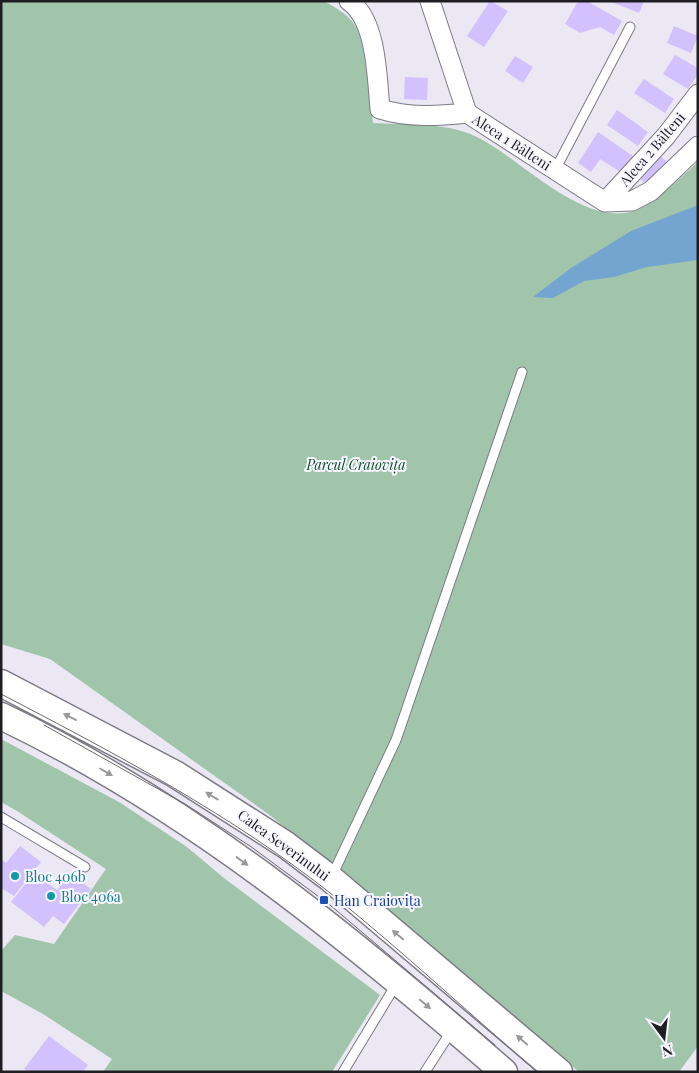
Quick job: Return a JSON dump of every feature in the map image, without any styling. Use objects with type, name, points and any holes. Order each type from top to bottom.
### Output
[{"type":"main road","name":"Calea Severinului","points":[[1,682],[175,774],[228,806],[331,879],[559,1072]]},
{"type":"main road","points":[[1,716],[173,811],[325,922],[398,981],[504,1072]]},
{"type":"street","points":[[349,1],[359,8],[369,30],[380,109],[396,114],[437,116],[467,113]]},
{"type":"street","name":"Aleea 1 Bâlteni","points":[[430,1],[467,113],[605,202]]},
{"type":"street","name":"Aleea 2 Bâlteni","points":[[605,202],[666,136],[698,94]]},
{"type":"street","points":[[605,202],[632,201],[651,191],[698,146]]},
{"type":"lane","points":[[555,170],[630,27]]},
{"type":"lane","points":[[331,879],[396,740],[522,372]]},
{"type":"lane","points":[[1,817],[85,867]]},
{"type":"lane","points":[[343,1072],[398,981]]},
{"type":"lane","points":[[425,1072],[454,1028]]},
{"type":"green space","name":"Parcul Craiovița","points":[[1,1],[323,1],[348,17],[359,34],[368,72],[373,123],[438,126],[475,136],[493,146],[557,191],[579,203],[602,212],[624,213],[645,206],[666,191],[698,162],[698,1046],[679,1072],[579,1072],[271,816],[50,659],[1,644]]},
{"type":"green space","points":[[1,739],[119,802],[187,847],[224,878],[380,995],[332,1072],[103,1072],[112,1059],[43,1014],[1,991],[1,951],[15,935],[54,944],[106,869],[1,802]]},
{"type":"water","points":[[698,205],[698,260],[647,267],[614,277],[584,281],[553,298],[533,297],[571,268],[631,231]]},
{"type":"building","points":[[490,1],[508,11],[484,47],[467,36]]},
{"type":"building","points":[[578,1],[587,1],[622,21],[614,35],[600,27],[580,33],[565,24]]},
{"type":"building","points":[[609,1],[644,1],[639,13]]},
{"type":"building","points":[[674,26],[698,36],[691,53],[667,43]]},
{"type":"building","points":[[675,55],[698,68],[698,74],[688,89],[663,74]]},
{"type":"building","points":[[515,56],[533,67],[523,83],[505,71]]},
{"type":"building","points":[[405,77],[428,78],[427,100],[404,99]]},
{"type":"building","points":[[644,79],[674,99],[665,113],[634,93]]},
{"type":"building","points":[[617,110],[648,132],[638,146],[607,125]]},
{"type":"building","points":[[598,132],[633,156],[622,173],[600,159],[591,172],[578,163]]},
{"type":"building","points":[[658,154],[667,162],[646,184],[637,176]]},
{"type":"building","name":"Bloc 406b","points":[[20,846],[41,862],[14,896],[3,889],[1,891],[1,859],[6,863]]},
{"type":"building","name":"Bloc 406a","points":[[34,873],[57,890],[70,873],[91,889],[64,924],[53,916],[44,927],[11,902]]},
{"type":"building","points":[[49,1036],[88,1065],[83,1072],[28,1072],[24,1069]]},
{"type":"tram line","points":[[1,694],[87,739],[172,787],[214,812],[295,867],[334,896],[385,939],[537,1072]]},
{"type":"tram line","points":[[44,725],[185,804],[250,846],[330,905],[495,1045]]},
{"type":"place","name":"Bloc 406b","points":[[15,876]]},
{"type":"place","name":"Bloc 406a","points":[[51,896]]},
{"type":"place","name":"Han Craiovița","points":[[324,900]]}]
